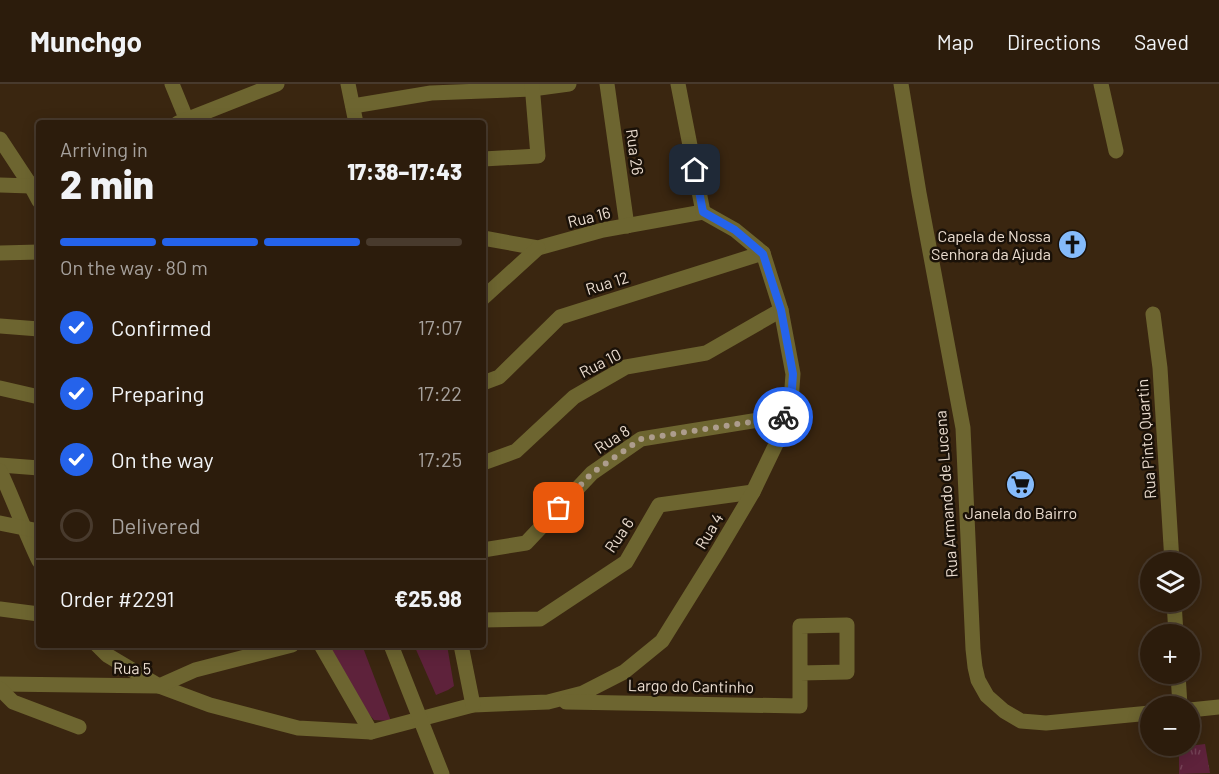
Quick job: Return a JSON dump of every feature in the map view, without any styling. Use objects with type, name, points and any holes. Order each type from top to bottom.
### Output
[{"type":"street","points":[[172,84],[183,120]]},
{"type":"street","points":[[189,120],[277,84]]},
{"type":"street","points":[[348,84],[355,120]]},
{"type":"street","points":[[353,106],[431,93],[569,84]]},
{"type":"street","name":"Rua 26","points":[[607,84],[627,226]]},
{"type":"street","points":[[678,84],[703,212],[735,230],[763,254]]},
{"type":"street","name":"Rua Armando de Lucena","points":[[901,84],[963,428],[973,649],[978,680],[987,696],[1004,711],[1021,721],[1046,723],[1140,714]]},
{"type":"street","points":[[1101,84],[1116,151]]},
{"type":"street","points":[[486,159],[538,156],[532,87]]},
{"type":"street","points":[[0,139],[35,184]]},
{"type":"street","points":[[0,185],[35,184]]},
{"type":"street","name":"Rua 16","points":[[486,239],[538,248],[603,230],[703,212]]},
{"type":"street","points":[[486,295],[538,248]]},
{"type":"street","points":[[0,253],[36,252]]},
{"type":"street","name":"Rua 4","points":[[159,686],[210,705],[298,728],[370,732],[473,705],[548,702],[583,693],[624,672],[662,641],[753,492],[790,416],[793,374],[781,310],[763,254]]},
{"type":"street","name":"Rua 12","points":[[486,382],[499,377],[560,317],[763,254]]},
{"type":"street","name":"Rua 10","points":[[486,462],[516,451],[574,397],[626,367],[706,353],[781,310]]},
{"type":"street","name":"Rua Pinto Quartin","points":[[1153,314],[1160,368],[1171,552]]},
{"type":"street","points":[[0,326],[36,329]]},
{"type":"street","points":[[0,388],[36,397]]},
{"type":"street","name":"Rua 8","points":[[486,550],[526,543],[592,473],[641,439],[790,416]]},
{"type":"street","points":[[0,465],[36,468]]},
{"type":"street","points":[[0,471],[31,530],[36,549]]},
{"type":"street","name":"Rua 6","points":[[486,620],[540,619],[626,562],[659,505],[753,492]]},
{"type":"street","points":[[0,523],[31,530]]},
{"type":"street","points":[[0,609],[36,614]]},
{"type":"street","points":[[100,648],[107,655],[159,686]]},
{"type":"street","name":"Rua 5","points":[[0,684],[159,686],[195,670],[280,648]]},
{"type":"street","points":[[323,648],[370,732]]},
{"type":"street","points":[[392,648],[442,774]]},
{"type":"street","points":[[461,648],[473,705]]},
{"type":"street","name":"Largo do Cantinho","points":[[548,702],[801,706],[800,673]]},
{"type":"street","points":[[0,689],[13,702],[79,727]]},
{"type":"street","points":[[1200,709],[1219,707]]},
{"type":"green space","points":[[327,648],[363,648],[391,721],[374,720],[361,705]]},
{"type":"green space","points":[[415,648],[448,648],[454,686],[436,695]]},
{"type":"green space","points":[[1205,744],[1210,773],[1179,774],[1179,756],[1200,756],[1200,745]]},
{"type":"way so far","points":[[559,508],[592,473],[641,439],[783,417]]},
{"type":"place","name":"Capela de Nossa Senhora da Ajuda","points":[[1072,245]]},
{"type":"place","name":"Janela do Bairro","points":[[1021,485]]},
{"type":"route","points":[[695,170],[703,212],[735,230],[763,254],[781,310],[793,374],[790,416],[783,417]]}]
